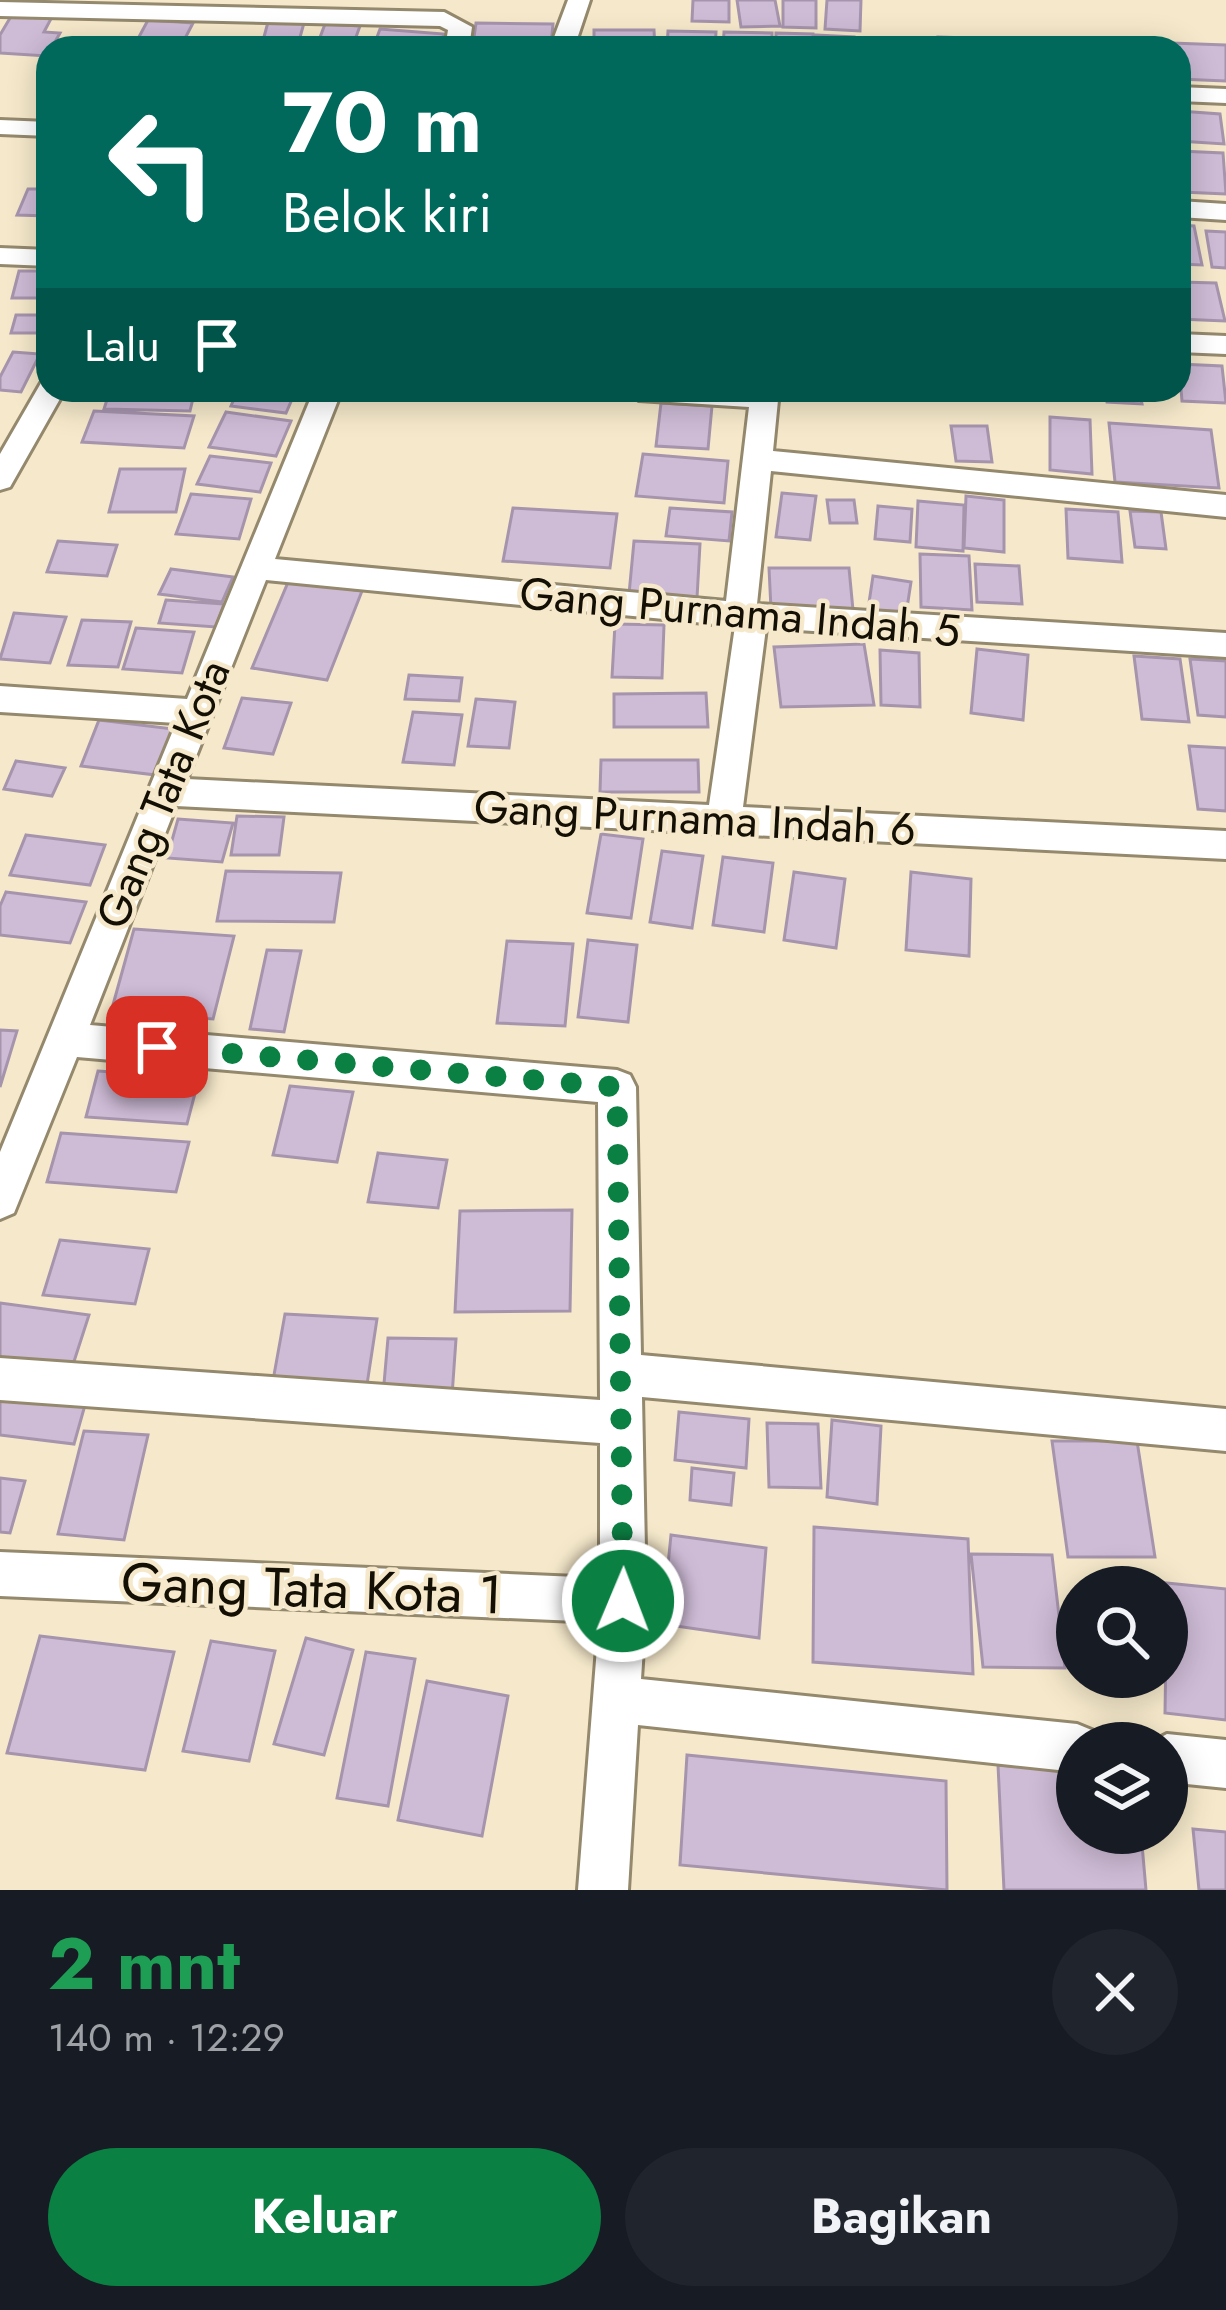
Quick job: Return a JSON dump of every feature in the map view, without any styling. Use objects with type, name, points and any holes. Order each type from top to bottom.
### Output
[{"type":"street","points":[[566,36],[578,0]]},
{"type":"street","points":[[0,9],[110,15],[433,18],[459,25],[458,36]]},
{"type":"street","points":[[1191,95],[1226,96]]},
{"type":"street","points":[[0,127],[36,123]]},
{"type":"street","points":[[1191,210],[1226,212]]},
{"type":"street","points":[[0,256],[36,258]]},
{"type":"street","points":[[1191,344],[1226,345]]},
{"type":"street","points":[[0,480],[44,402]]},
{"type":"street","name":"Gang Tata Kota","points":[[0,1200],[323,402]]},
{"type":"street","points":[[724,819],[764,402]]},
{"type":"street","points":[[0,422],[32,423]]},
{"type":"street","points":[[759,460],[1226,506]]},
{"type":"street","name":"Gang Purnama Indah 5","points":[[255,568],[746,615],[1103,641],[1226,645]]},
{"type":"street","points":[[0,699],[196,712]]},
{"type":"street","name":"Gang Purnama Indah 6","points":[[164,792],[1226,845]]},
{"type":"street","points":[[64,1039],[617,1087],[623,1601],[603,1890]]},
{"type":"street","points":[[622,1374],[1226,1430]]},
{"type":"street","points":[[0,1379],[623,1423]]},
{"type":"street","name":"Gang Tata Kota 1","points":[[0,1574],[623,1601]]},
{"type":"street","points":[[617,1700],[1056,1746]]},
{"type":"street","points":[[1188,1760],[1226,1764]]},
{"type":"building","points":[[693,0],[729,0],[729,22],[692,21]]},
{"type":"building","points":[[737,0],[775,0],[780,26],[741,27]]},
{"type":"building","points":[[783,0],[816,0],[816,28],[783,27]]},
{"type":"building","points":[[827,0],[861,0],[860,31],[825,29]]},
{"type":"building","points":[[13,13],[53,15],[44,32],[60,33],[36,36],[36,55],[0,53],[0,35]]},
{"type":"building","points":[[148,20],[193,23],[186,36],[139,36]]},
{"type":"building","points":[[268,22],[304,23],[300,36],[264,36]]},
{"type":"building","points":[[476,23],[553,24],[552,36],[474,36]]},
{"type":"building","points":[[325,24],[360,26],[356,36],[320,36]]},
{"type":"building","points":[[380,29],[444,34],[443,36],[377,36]]},
{"type":"building","points":[[594,30],[654,30],[654,36],[594,36]]},
{"type":"building","points":[[668,31],[716,32],[716,36],[668,36]]},
{"type":"building","points":[[724,32],[772,33],[772,36],[724,36]]},
{"type":"building","points":[[776,33],[813,34],[813,36]]},
{"type":"building","points":[[1191,44],[1226,45],[1226,81],[1191,80]]},
{"type":"building","points":[[1191,112],[1220,114],[1224,144],[1191,142]]},
{"type":"building","points":[[1191,152],[1223,153],[1226,194],[1191,192]]},
{"type":"building","points":[[28,189],[36,189],[36,216],[17,215]]},
{"type":"building","points":[[1191,226],[1194,226],[1202,265],[1191,265]]},
{"type":"building","points":[[1206,231],[1226,232],[1226,268],[1212,267]]},
{"type":"building","points":[[19,271],[36,271],[36,298],[12,298]]},
{"type":"building","points":[[1191,282],[1216,283],[1225,321],[1191,320]]},
{"type":"building","points":[[16,315],[36,315],[36,333],[11,333]]},
{"type":"building","points":[[13,352],[36,354],[21,392],[0,390],[0,377]]},
{"type":"building","points":[[1191,365],[1222,366],[1226,403],[1191,401]]},
{"type":"building","points":[[106,402],[192,402],[190,411],[104,409]]},
{"type":"building","points":[[233,402],[291,402],[286,413],[231,406]]},
{"type":"building","points":[[661,403],[712,406],[708,449],[656,446]]},
{"type":"building","points":[[94,411],[194,416],[184,448],[82,442]]},
{"type":"building","points":[[226,412],[291,421],[276,456],[209,447]]},
{"type":"building","points":[[1050,417],[1090,420],[1092,474],[1050,470]]},
{"type":"building","points":[[1109,423],[1211,430],[1219,488],[1115,482]]},
{"type":"building","points":[[951,426],[987,426],[992,462],[956,461]]},
{"type":"building","points":[[643,454],[728,461],[724,503],[636,496]]},
{"type":"building","points":[[210,456],[271,463],[260,492],[197,484]]},
{"type":"building","points":[[120,469],[185,469],[176,512],[109,512]]},
{"type":"building","points":[[782,493],[816,496],[810,540],[776,537]]},
{"type":"building","points":[[191,494],[251,499],[239,539],[176,534]]},
{"type":"building","points":[[966,496],[1004,500],[1004,552],[964,548]]},
{"type":"building","points":[[827,500],[854,500],[857,523],[830,523]]},
{"type":"building","points":[[918,501],[964,505],[963,551],[916,547]]},
{"type":"building","points":[[878,506],[912,509],[910,542],[875,539]]},
{"type":"building","points":[[513,508],[617,514],[610,568],[503,561]]},
{"type":"building","points":[[670,508],[732,512],[729,541],[666,536]]},
{"type":"building","points":[[1066,509],[1118,512],[1122,562],[1068,558]]},
{"type":"building","points":[[1130,511],[1161,512],[1166,549],[1135,547]]},
{"type":"building","points":[[58,541],[117,545],[107,576],[47,572]]},
{"type":"building","points":[[634,541],[700,544],[697,598],[629,594]]},
{"type":"building","points":[[920,554],[969,556],[972,610],[921,607]]},
{"type":"building","points":[[975,564],[1019,566],[1022,604],[977,602]]},
{"type":"building","points":[[769,568],[849,568],[853,610],[771,609]]},
{"type":"building","points":[[171,569],[233,577],[222,602],[159,594]]},
{"type":"building","points":[[873,576],[911,582],[905,621],[867,616]]},
{"type":"building","points":[[289,580],[362,591],[327,680],[252,668]]},
{"type":"building","points":[[166,600],[224,604],[216,627],[159,623]]},
{"type":"building","points":[[14,613],[66,617],[50,663],[0,659]]},
{"type":"building","points":[[82,620],[131,622],[118,667],[68,665]]},
{"type":"building","points":[[615,624],[664,625],[662,678],[612,677]]},
{"type":"building","points":[[136,628],[194,632],[182,673],[123,669]]},
{"type":"building","points":[[864,644],[874,705],[781,707],[774,647]]},
{"type":"building","points":[[977,649],[1028,655],[1023,720],[971,713]]},
{"type":"building","points":[[880,650],[919,653],[920,707],[881,705]]},
{"type":"building","points":[[1134,656],[1180,659],[1189,722],[1142,719]]},
{"type":"building","points":[[1190,659],[1226,661],[1226,717],[1198,715]]},
{"type":"building","points":[[409,675],[462,678],[459,701],[405,699]]},
{"type":"building","points":[[706,693],[708,727],[614,727],[614,694]]},
{"type":"building","points":[[242,698],[291,703],[273,754],[224,748]]},
{"type":"building","points":[[476,699],[515,702],[509,748],[468,746]]},
{"type":"building","points":[[413,712],[462,715],[454,765],[403,762]]},
{"type":"building","points":[[99,720],[173,729],[156,775],[81,766]]},
{"type":"building","points":[[1189,746],[1226,748],[1226,811],[1198,809]]},
{"type":"building","points":[[601,760],[698,760],[699,792],[600,792]]},
{"type":"building","points":[[16,761],[65,768],[52,796],[4,789]]},
{"type":"building","points":[[237,816],[284,817],[279,855],[231,855]]},
{"type":"building","points":[[178,819],[233,823],[222,862],[167,858]]},
{"type":"building","points":[[601,834],[643,839],[631,918],[587,913]]},
{"type":"building","points":[[26,835],[105,845],[90,885],[10,875]]},
{"type":"building","points":[[662,851],[703,856],[692,928],[650,922]]},
{"type":"building","points":[[723,857],[773,863],[764,932],[713,925]]},
{"type":"building","points":[[226,871],[341,873],[334,922],[217,921]]},
{"type":"building","points":[[794,872],[845,879],[836,948],[784,940]]},
{"type":"building","points":[[911,872],[971,879],[969,956],[906,950]]},
{"type":"building","points":[[6,892],[86,902],[70,943],[0,935],[0,906]]},
{"type":"building","points":[[134,929],[234,936],[213,1019],[111,1012]]},
{"type":"building","points":[[588,940],[637,945],[628,1022],[578,1017]]},
{"type":"building","points":[[507,941],[573,944],[565,1026],[497,1023]]},
{"type":"building","points":[[267,950],[301,951],[284,1032],[250,1029]]},
{"type":"building","points":[[0,1030],[17,1031],[0,1087]]},
{"type":"building","points":[[98,1071],[199,1078],[187,1124],[86,1117]]},
{"type":"building","points":[[290,1086],[353,1092],[337,1162],[273,1155]]},
{"type":"building","points":[[61,1133],[189,1142],[176,1192],[47,1182]]},
{"type":"building","points":[[378,1153],[447,1160],[438,1208],[368,1202]]},
{"type":"building","points":[[572,1210],[570,1311],[455,1312],[460,1211]]},
{"type":"building","points":[[60,1240],[149,1249],[135,1304],[43,1295]]},
{"type":"building","points":[[0,1303],[89,1315],[68,1380],[0,1370]]},
{"type":"building","points":[[285,1314],[377,1319],[366,1391],[272,1386]]},
{"type":"building","points":[[388,1338],[456,1339],[452,1396],[383,1395]]},
{"type":"building","points":[[0,1396],[85,1405],[74,1444],[0,1435]]},
{"type":"building","points":[[679,1412],[749,1419],[746,1468],[675,1460]]},
{"type":"building","points":[[832,1420],[881,1426],[877,1504],[827,1497]]},
{"type":"building","points":[[767,1423],[818,1424],[821,1488],[769,1487]]},
{"type":"building","points":[[84,1431],[148,1435],[124,1540],[58,1534]]},
{"type":"building","points":[[1052,1441],[1137,1441],[1155,1557],[1068,1557]]},
{"type":"building","points":[[692,1468],[734,1473],[731,1505],[690,1500]]},
{"type":"building","points":[[0,1478],[25,1481],[10,1533],[0,1532]]},
{"type":"building","points":[[814,1527],[968,1539],[973,1674],[813,1662]]},
{"type":"building","points":[[671,1535],[766,1548],[759,1638],[662,1624]]},
{"type":"building","points":[[971,1554],[1052,1555],[1056,1668],[983,1667]]},
{"type":"building","points":[[1188,1585],[1226,1589],[1226,1720],[1165,1713],[1165,1698],[1188,1698]]},
{"type":"building","points":[[40,1636],[174,1652],[145,1770],[7,1753]]},
{"type":"building","points":[[306,1638],[353,1650],[324,1755],[274,1744]]},
{"type":"building","points":[[211,1641],[275,1651],[249,1761],[183,1751]]},
{"type":"building","points":[[366,1652],[415,1659],[388,1806],[337,1798]]},
{"type":"building","points":[[427,1681],[508,1696],[482,1836],[398,1820]]},
{"type":"building","points":[[687,1755],[946,1781],[947,1890],[680,1865]]},
{"type":"building","points":[[998,1765],[1056,1769],[1056,1854],[1143,1854],[1146,1890],[1004,1890]]},
{"type":"building","points":[[1193,1829],[1226,1832],[1226,1890],[1199,1890]]},
{"type":"route","points":[[157,1047],[617,1087],[623,1601]]}]
